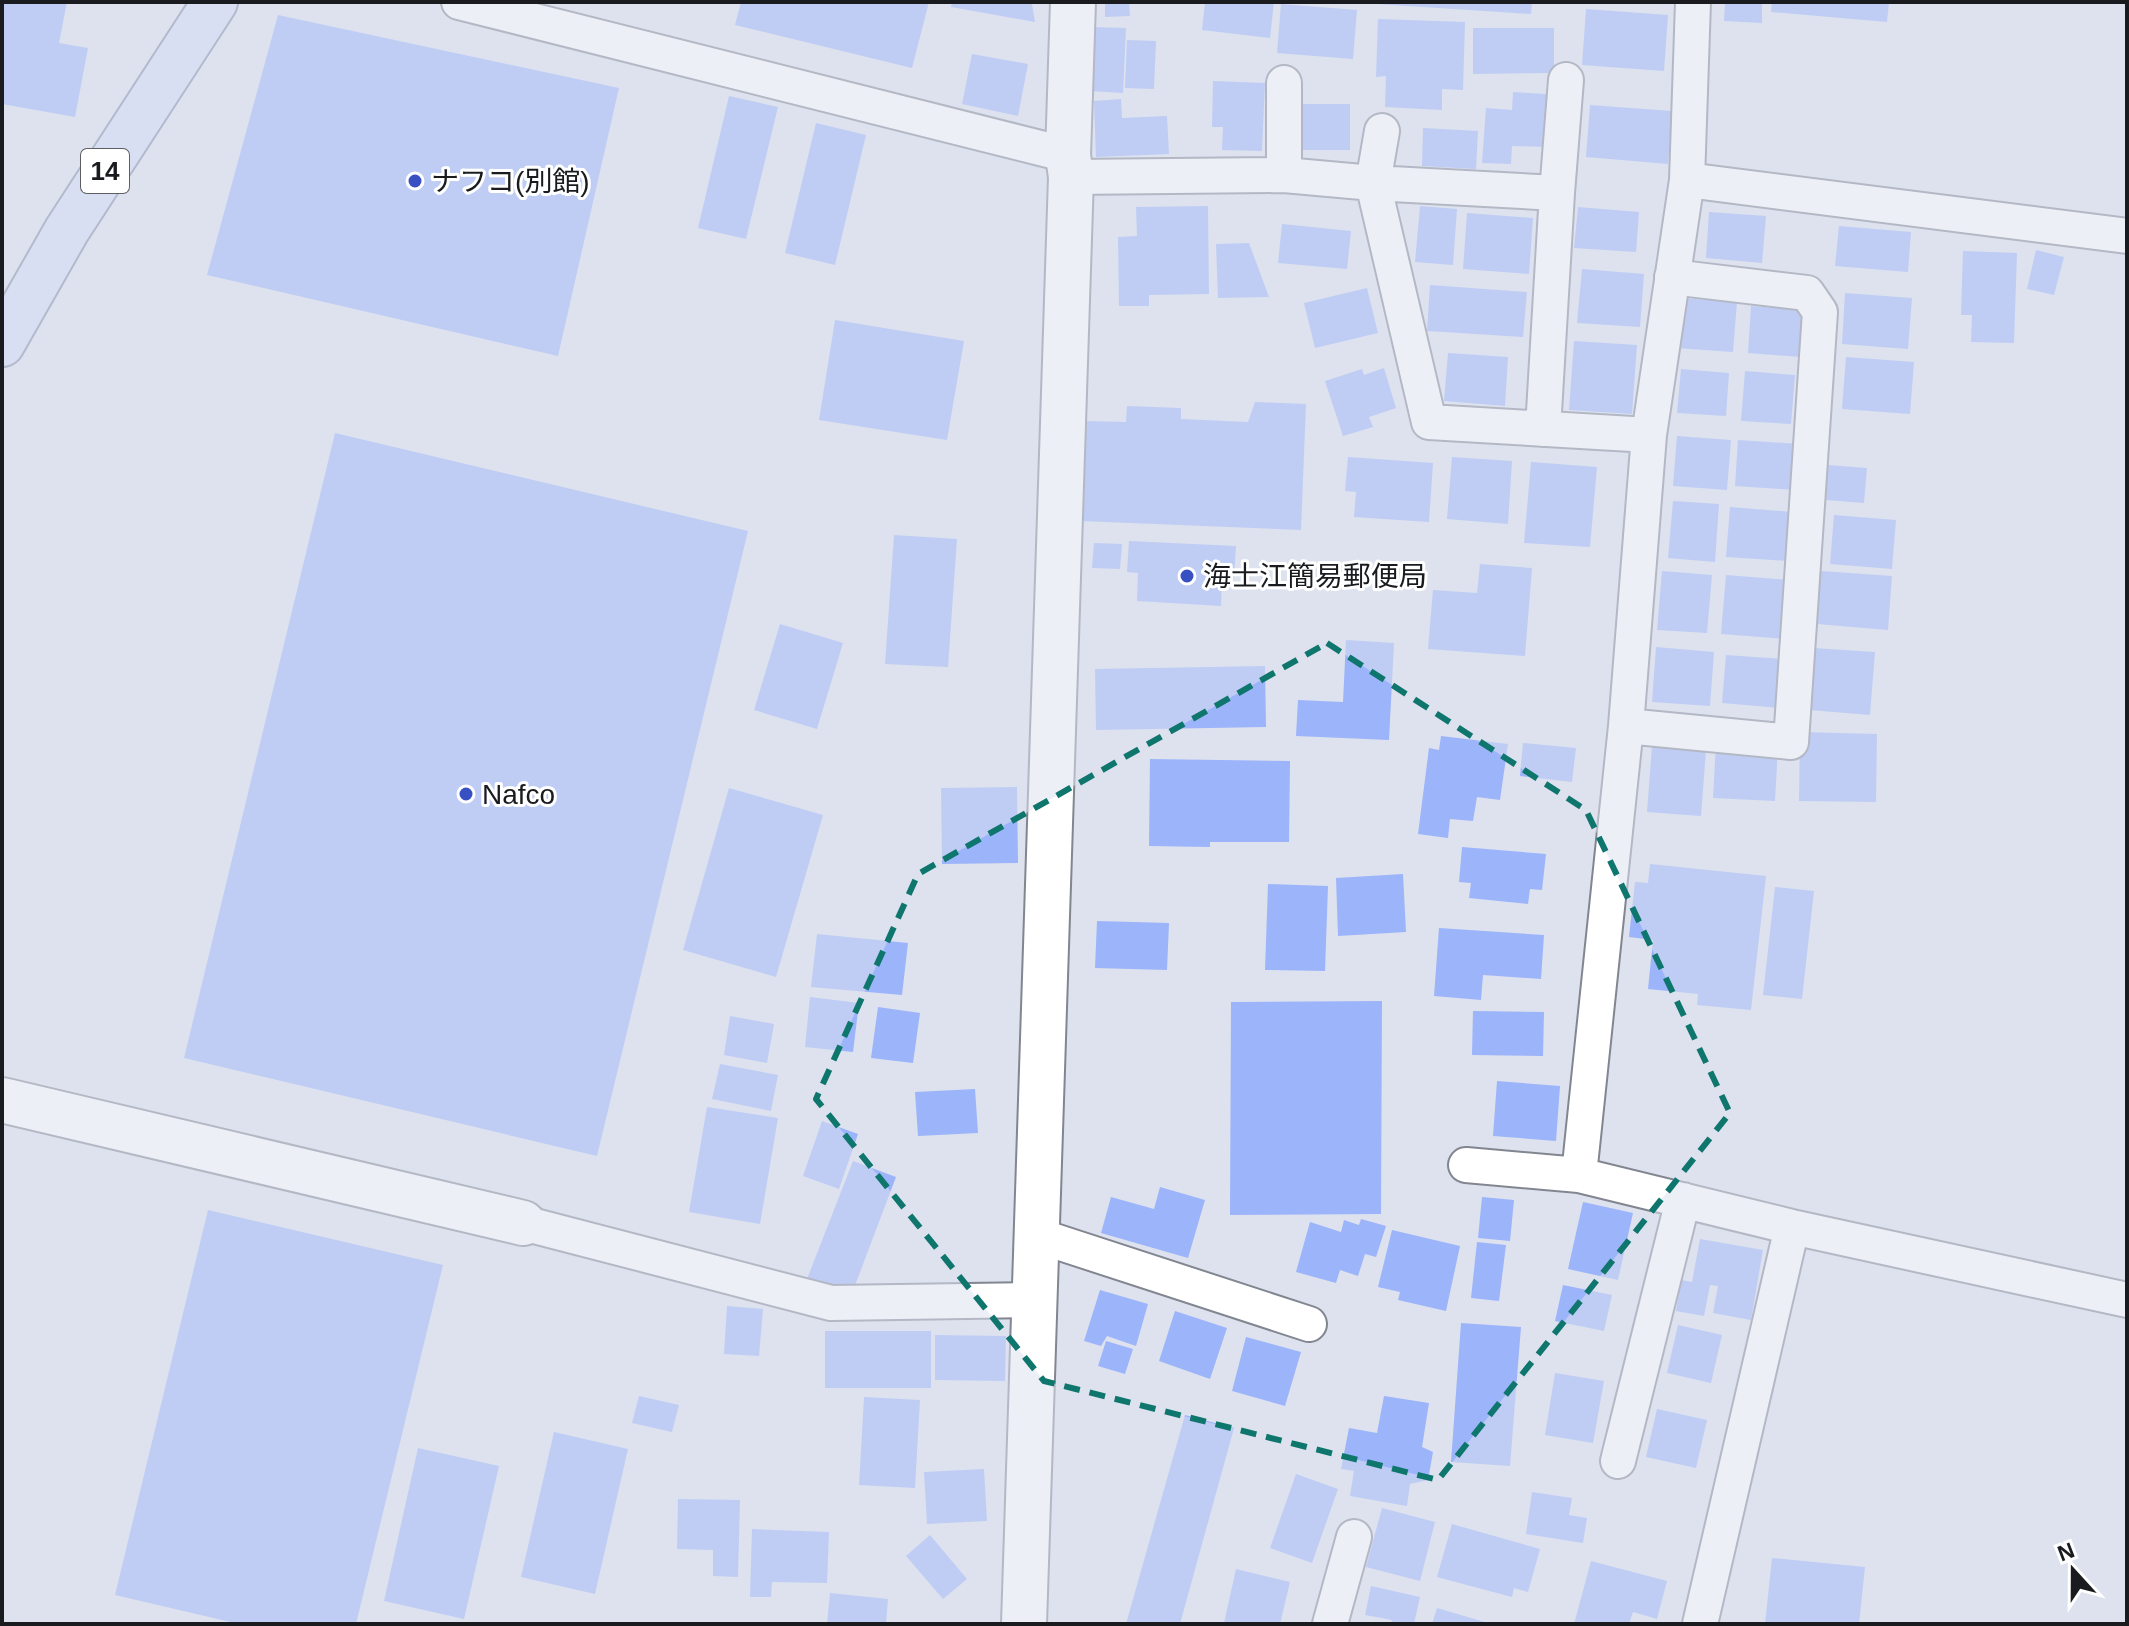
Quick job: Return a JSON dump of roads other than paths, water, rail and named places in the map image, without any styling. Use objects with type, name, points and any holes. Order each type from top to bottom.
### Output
[{"type":"main road","name":"14","points":[[2,344],[67,230],[215,2]]},
{"type":"street","points":[[459,2],[1070,166],[1284,175],[1557,193]]},
{"type":"street","points":[[1024,1624],[1073,2]]},
{"type":"street","points":[[1579,1175],[1626,726],[1649,435],[1687,180],[1693,2]]},
{"type":"street","points":[[1543,429],[1566,80]]},
{"type":"street","points":[[1284,83],[1284,175]]},
{"type":"street","points":[[1382,131],[1373,183],[1429,422],[1649,435]]},
{"type":"street","points":[[1687,180],[2127,236]]},
{"type":"street","points":[[1626,726],[1791,742],[1820,312],[1807,293],[1672,277]]},
{"type":"street","points":[[2,1100],[523,1223],[831,1303],[1034,1300]]},
{"type":"street","points":[[1466,1165],[1579,1175],[1792,1227],[2127,1300]]},
{"type":"street","points":[[1618,1461],[1683,1200]]},
{"type":"street","points":[[1700,1624],[1792,1227]]},
{"type":"street","points":[[1036,1235],[1309,1324]]},
{"type":"street","points":[[1330,1624],[1354,1537]]},
{"type":"place","name":"ナフコ(別館)","points":[[415,181]]},
{"type":"place","name":"海士江簡易郵便局","points":[[1187,576]]},
{"type":"place","name":"Nafco","points":[[466,794]]}]
